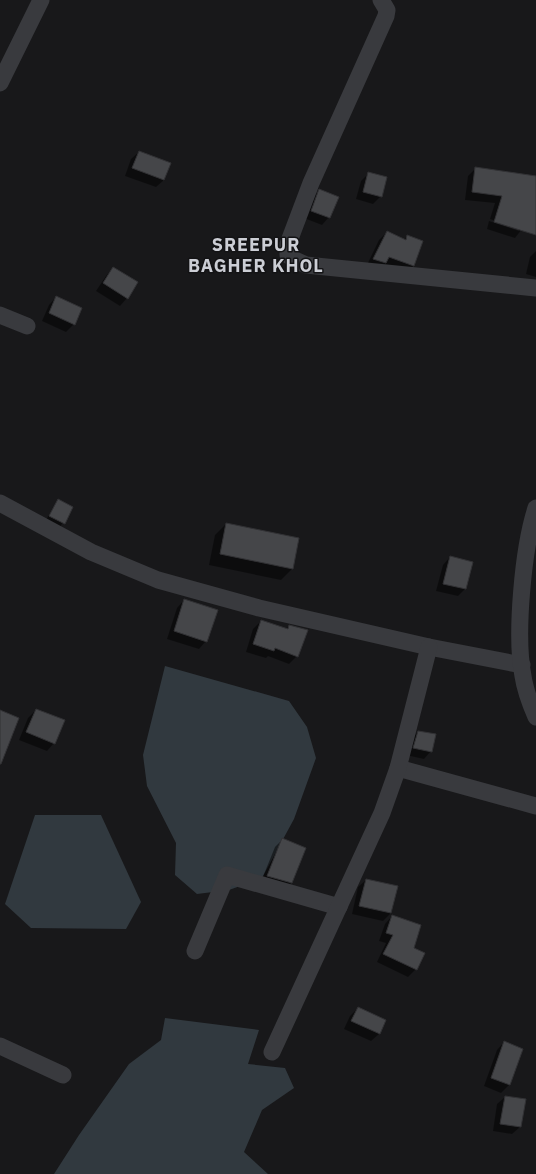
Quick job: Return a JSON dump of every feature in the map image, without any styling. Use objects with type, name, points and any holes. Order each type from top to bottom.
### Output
[{"type":"street","points":[[0,83],[41,0]]},
{"type":"street","points":[[381,0],[387,10],[386,16],[311,183],[288,244],[288,255],[306,265],[536,288]]},
{"type":"street","points":[[0,315],[27,326]]},
{"type":"street","points":[[0,503],[91,552],[158,580],[252,606],[429,647],[522,665]]},
{"type":"street","points":[[536,508],[528,540],[520,623],[528,644],[522,665],[522,675],[529,701],[536,717]]},
{"type":"street","points":[[272,1052],[382,813],[398,768],[429,647]]},
{"type":"street","points":[[398,768],[536,806]]},
{"type":"street","points":[[195,951],[227,875],[339,907]]},
{"type":"street","points":[[0,1046],[62,1075]]},
{"type":"shaded area","points":[[165,666],[289,701],[307,727],[316,758],[294,819],[262,878],[229,890],[197,894],[175,875],[176,843],[147,786],[143,755]]},
{"type":"shaded area","points":[[35,815],[101,815],[141,902],[126,929],[31,928],[5,904]]},
{"type":"shaded area","points":[[165,1018],[259,1030],[248,1064],[285,1068],[294,1088],[262,1110],[244,1152],[268,1174],[54,1174],[79,1135],[129,1064],[161,1040]]},
{"type":"building","points":[[139,151],[171,163],[164,180],[132,168]]},
{"type":"building","points":[[475,167],[536,176],[536,235],[494,222],[502,196],[472,192]]},
{"type":"building","points":[[368,172],[387,177],[382,197],[363,192]]},
{"type":"building","points":[[319,189],[339,197],[330,218],[311,211]]},
{"type":"building","points":[[387,231],[406,240],[407,235],[423,241],[414,266],[389,257],[386,263],[373,259]]},
{"type":"building","points":[[113,267],[138,282],[128,299],[103,283]]},
{"type":"building","points":[[56,296],[82,308],[75,325],[49,313]]},
{"type":"building","points":[[58,499],[73,507],[65,524],[49,516]]},
{"type":"building","points":[[226,523],[299,538],[293,569],[220,554]]},
{"type":"building","points":[[450,556],[473,562],[466,589],[443,584]]},
{"type":"building","points":[[184,599],[218,610],[207,642],[174,631]]},
{"type":"building","points":[[261,620],[288,629],[289,625],[308,630],[298,657],[275,648],[274,651],[253,644]]},
{"type":"building","points":[[36,709],[65,720],[55,744],[26,732]]},
{"type":"building","points":[[0,710],[19,718],[1,764],[0,764]]},
{"type":"building","points":[[418,731],[436,734],[432,752],[413,748]]},
{"type":"building","points":[[282,838],[306,848],[292,883],[267,876]]},
{"type":"building","points":[[366,879],[398,886],[391,913],[359,906]]},
{"type":"building","points":[[392,915],[421,925],[414,948],[425,953],[417,970],[383,954],[393,935],[386,933]]},
{"type":"building","points":[[358,1007],[386,1020],[380,1034],[351,1021]]},
{"type":"building","points":[[504,1041],[523,1049],[510,1085],[491,1078]]},
{"type":"building","points":[[505,1096],[526,1099],[521,1127],[500,1124]]},
{"type":"district","name":"SREEPUR BAGHER KHOL","points":[[256,255]]}]
